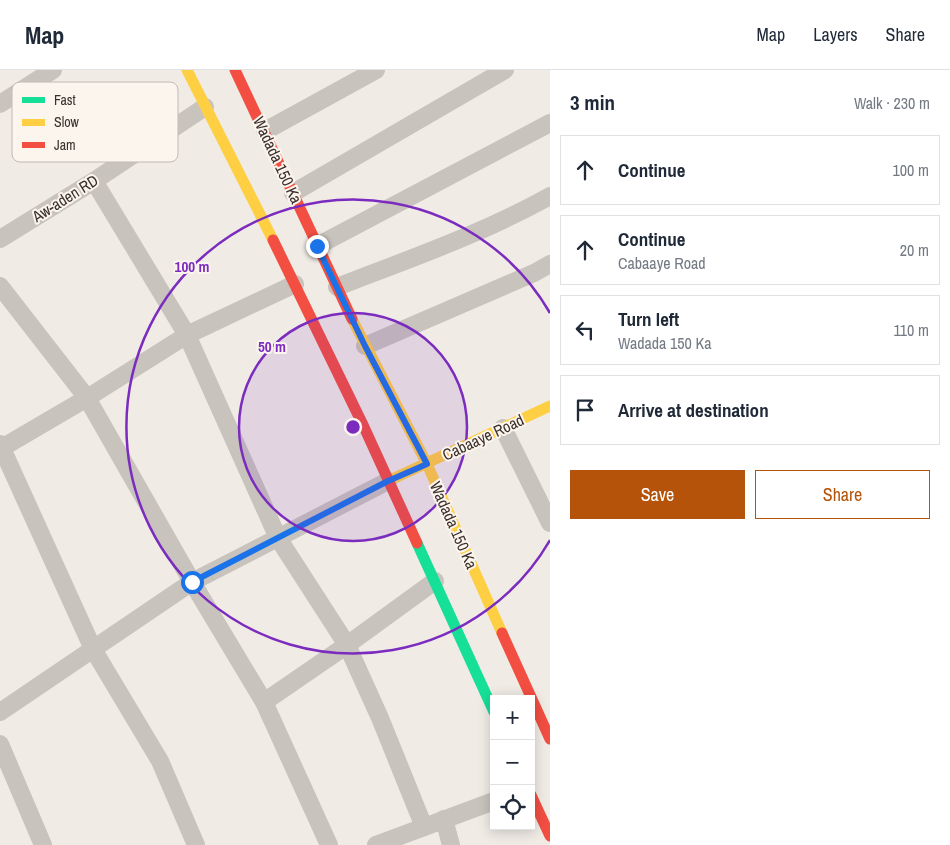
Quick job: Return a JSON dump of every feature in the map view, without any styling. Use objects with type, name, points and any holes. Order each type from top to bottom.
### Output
[{"type":"street","points":[[34,82],[53,70]]},
{"type":"street","points":[[187,70],[295,284],[435,581],[490,703]]},
{"type":"street","name":"Wadada 150 Ka","points":[[236,70],[365,346],[427,464],[550,739]]},
{"type":"street","points":[[265,131],[376,70]]},
{"type":"street","points":[[293,193],[504,70]]},
{"type":"street","points":[[0,104],[12,96]]},
{"type":"street","name":"Aw-aden RD","points":[[178,125],[205,107]]},
{"type":"street","points":[[317,246],[550,123]]},
{"type":"street","name":"Aw-aden RD","points":[[0,239],[122,162]]},
{"type":"street","points":[[94,181],[187,335],[278,538],[347,646],[380,718],[424,827]]},
{"type":"street","points":[[337,287],[455,242],[522,212],[550,196]]},
{"type":"street","points":[[365,346],[534,273],[550,264]]},
{"type":"street","points":[[196,845],[160,761],[93,649],[1,447],[87,398],[187,335],[295,284]]},
{"type":"street","points":[[0,286],[87,398],[192,582],[264,702],[329,845]]},
{"type":"street","name":"Cabaaye Road","points":[[388,481],[550,406]]},
{"type":"street","points":[[502,428],[550,523]]},
{"type":"street","points":[[0,712],[192,582],[388,481]]},
{"type":"street","points":[[264,702],[347,646],[435,581]]},
{"type":"street","points":[[0,744],[43,845]]},
{"type":"street","points":[[376,845],[490,802]]},
{"type":"street","points":[[535,804],[550,836]]},
{"type":"street","points":[[444,819],[452,845]]},
{"type":"traffic: fast","points":[[417,543],[490,703]]},
{"type":"traffic: slow","points":[[187,70],[273,240]]},
{"type":"traffic: slow","points":[[352,319],[427,464],[502,633]]},
{"type":"traffic: slow","points":[[388,481],[550,406]]},
{"type":"traffic: jam","points":[[235,70],[352,319]]},
{"type":"traffic: jam","points":[[273,240],[364,427],[417,543]]},
{"type":"traffic: jam","points":[[502,633],[550,739]]},
{"type":"traffic: jam","points":[[535,804],[550,836]]},
{"type":"route","points":[[192,582],[388,481],[427,464],[365,346],[317,246]]}]
